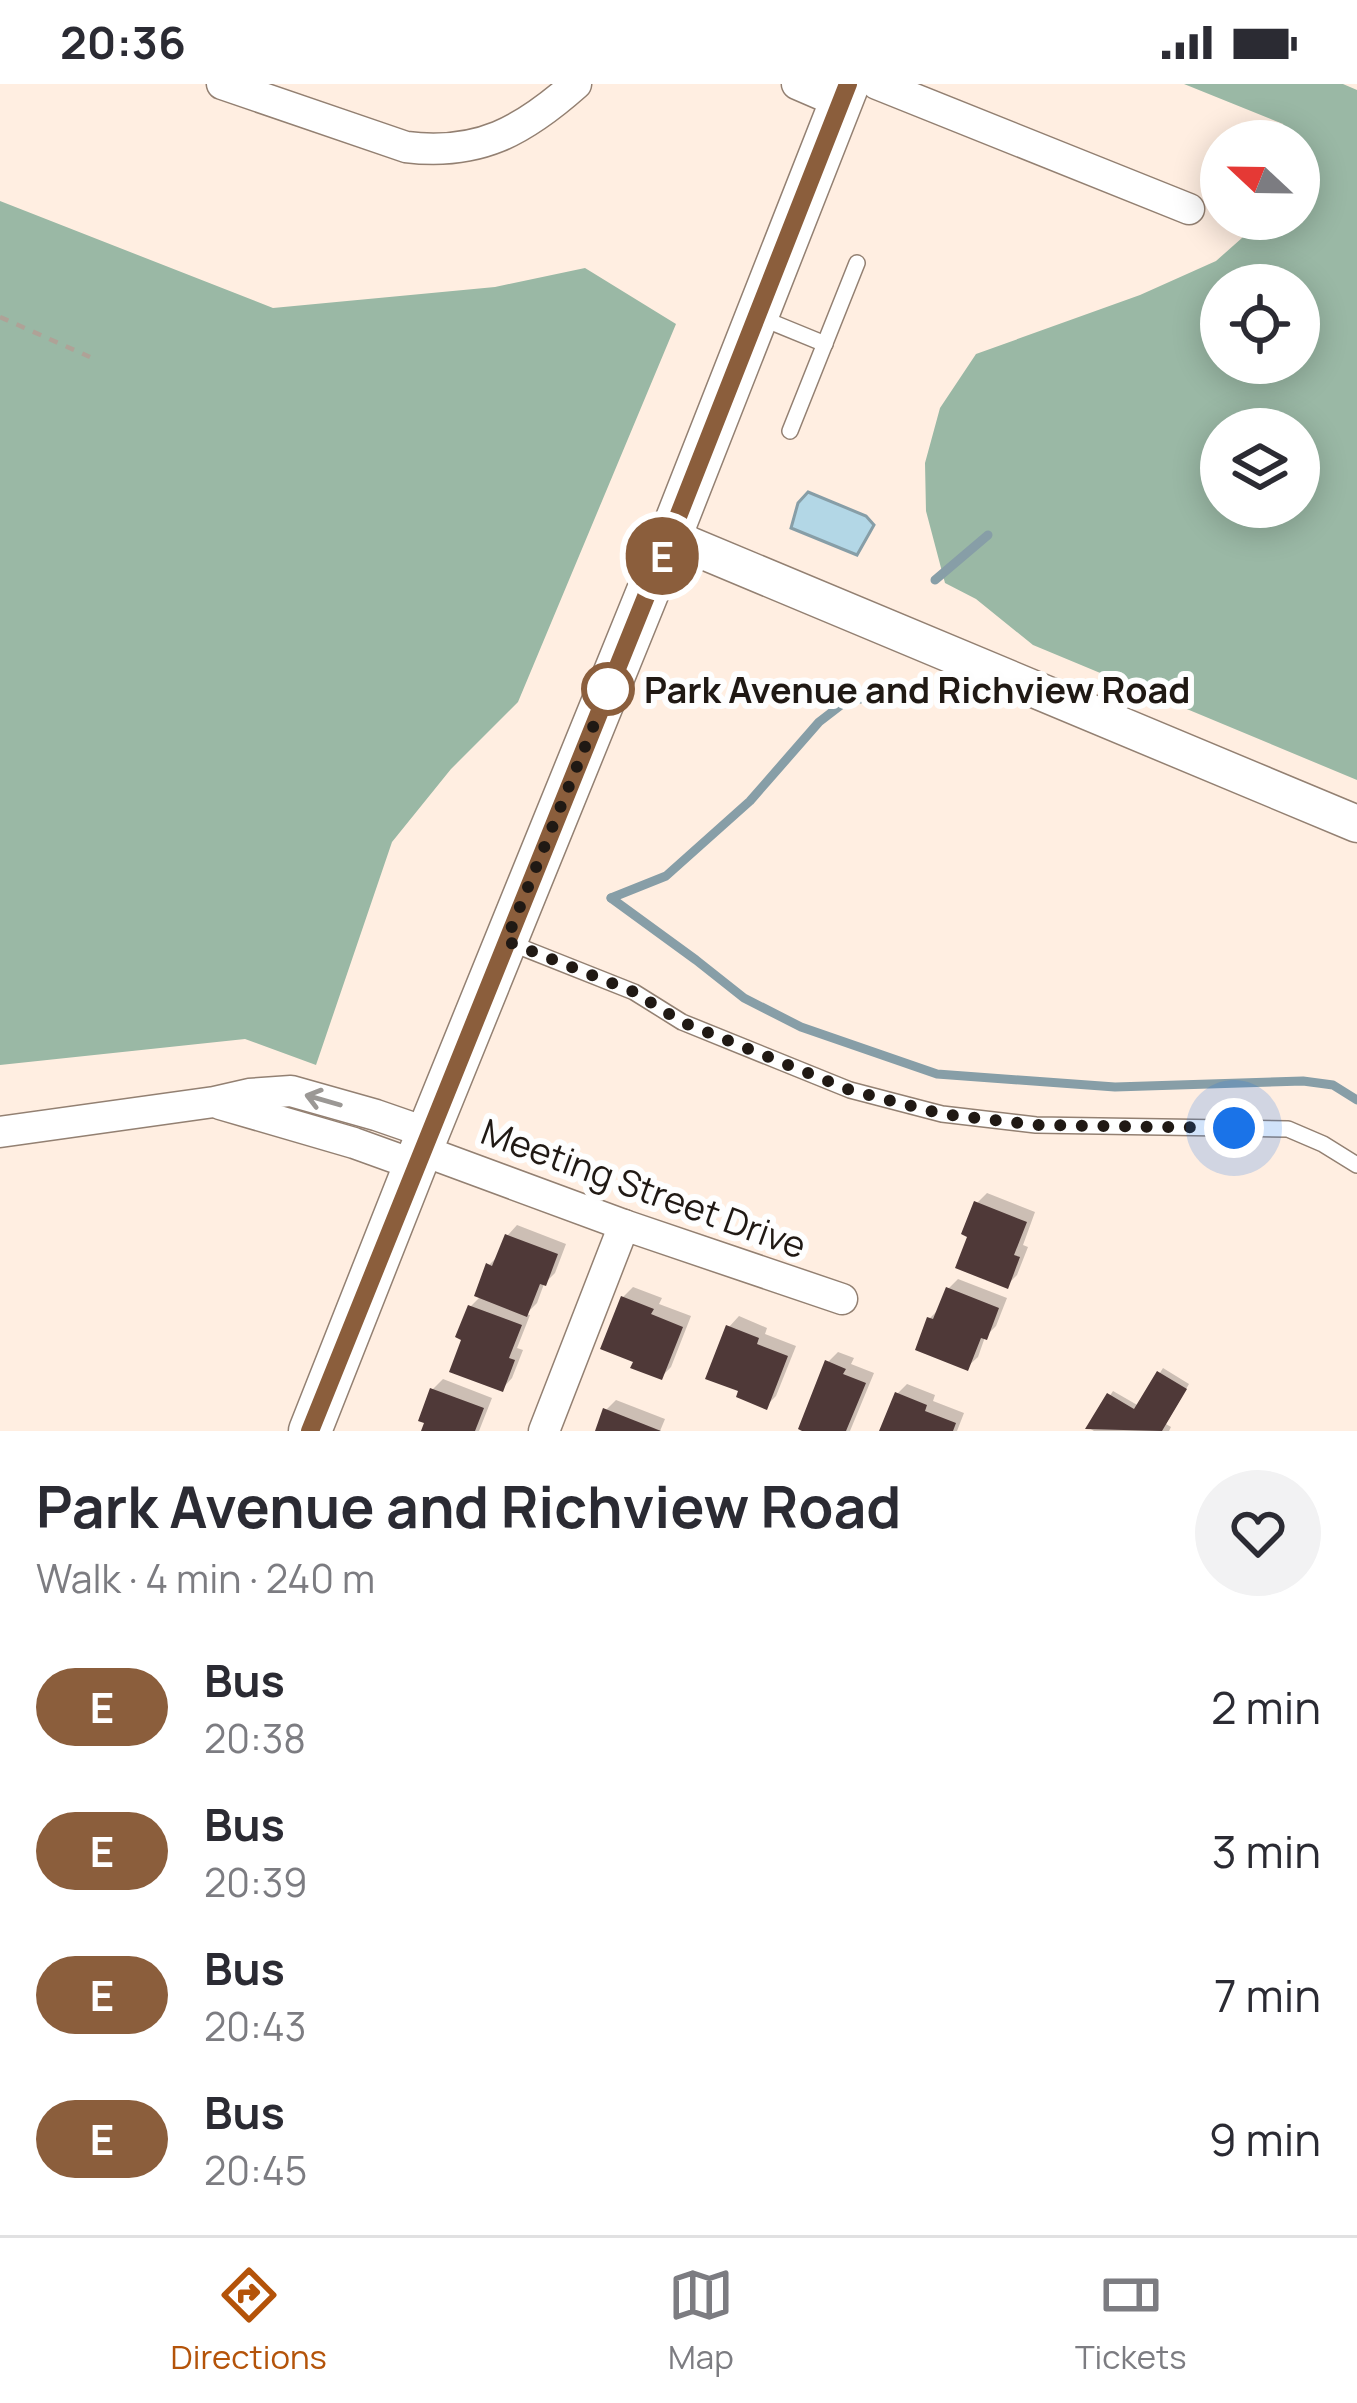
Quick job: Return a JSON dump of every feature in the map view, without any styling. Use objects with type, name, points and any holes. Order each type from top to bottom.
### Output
[{"type":"main road","points":[[310,1431],[756,316],[856,90]]},
{"type":"street","points":[[222,84],[406,147],[432,151],[483,144],[514,130],[576,84]]},
{"type":"street","points":[[797,84],[856,90],[1189,209]]},
{"type":"street","points":[[670,537],[1357,824]]},
{"type":"street","name":"Meeting Street Drive","points":[[0,1132],[214,1102],[354,1143],[421,1149],[624,1225],[842,1298]]},
{"type":"street","points":[[544,1431],[624,1225]]},
{"type":"lane","points":[[790,431],[856,263]]},
{"type":"lane","points":[[756,316],[825,344]]},
{"type":"lane","points":[[506,941],[634,992],[682,1022],[850,1090],[942,1114],[1036,1125],[1288,1129],[1357,1165]]},
{"type":"path","points":[[0,317],[90,357]]},
{"type":"green space","points":[[1184,84],[1343,84],[1357,90],[1357,780],[1033,645],[976,599],[945,583],[926,511],[925,463],[940,408],[976,354],[1200,268],[1200,384],[1320,384],[1320,264],[1209,264],[1240,240],[1320,240],[1320,120],[1273,120]]},
{"type":"green space","points":[[0,201],[273,308],[495,287],[585,268],[676,324],[518,702],[451,769],[392,842],[316,1065],[245,1039],[0,1065]]},
{"type":"water","points":[[808,492],[866,516],[874,525],[857,555],[791,528],[798,503]]},
{"type":"building","points":[[974,1201],[1027,1222],[1008,1289],[955,1268]]},
{"type":"building","points":[[505,1234],[558,1254],[527,1317],[474,1296],[486,1263],[492,1266]]},
{"type":"building","points":[[946,1287],[999,1308],[968,1371],[915,1350],[927,1317],[933,1319]]},
{"type":"building","points":[[621,1296],[683,1327],[662,1380],[600,1349]]},
{"type":"building","points":[[468,1305],[522,1325],[503,1392],[449,1372],[461,1340],[455,1337]]},
{"type":"building","points":[[726,1325],[788,1356],[767,1410],[736,1397],[738,1391],[705,1379]]},
{"type":"building","points":[[825,1360],[866,1383],[846,1431],[802,1431],[798,1429]]},
{"type":"building","points":[[1157,1371],[1187,1389],[1162,1431],[1085,1429],[1107,1393],[1134,1409]]},
{"type":"building","points":[[430,1388],[484,1408],[475,1431],[421,1431],[424,1423],[418,1421]]},
{"type":"building","points":[[895,1392],[956,1423],[953,1431],[879,1431]]},
{"type":"building","points":[[603,1408],[661,1431],[595,1431]]},
{"type":"waterway","points":[[935,580],[988,535]]},
{"type":"waterway","points":[[611,898],[666,876],[750,801],[819,722],[845,702],[880,695]]},
{"type":"waterway","points":[[611,898],[744,998],[801,1027],[937,1074],[1115,1087],[1303,1081],[1333,1085],[1357,1100]]},
{"type":"bus line","name":"E","points":[[310,1431],[848,84]]},
{"type":"place","name":"Park Avenue and Richview Road","points":[[608,689]]},
{"type":"route","points":[[608,689],[613,678],[506,941],[634,992],[682,1022],[850,1090],[942,1114],[1036,1125],[1234,1128]]}]
